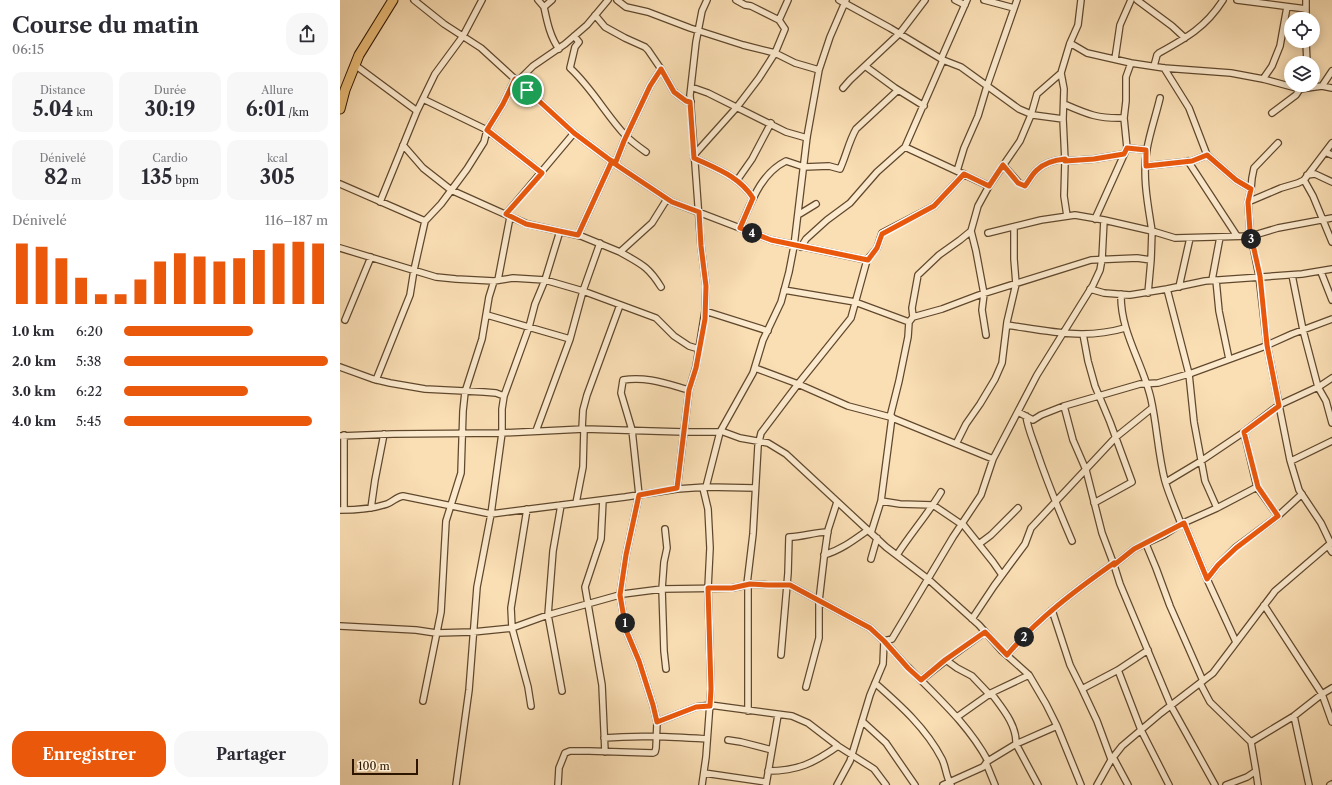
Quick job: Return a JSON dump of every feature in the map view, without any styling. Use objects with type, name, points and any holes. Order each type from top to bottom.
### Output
[{"type":"highway","points":[[340,109],[342,89],[359,55],[394,0]]},
{"type":"street","points":[[414,0],[444,24],[481,48],[574,133],[668,199],[771,240],[794,246],[868,260]]},
{"type":"street","points":[[380,202],[417,111],[435,74],[463,36],[482,0]]},
{"type":"street","points":[[538,0],[544,7],[550,33],[559,49]]},
{"type":"street","points":[[544,7],[552,0]]},
{"type":"street","points":[[376,380],[410,294],[425,221],[441,204],[467,169],[484,142],[487,130],[516,80],[533,66],[559,49],[587,25],[608,0]]},
{"type":"street","points":[[617,0],[626,7],[648,12],[699,31],[743,45],[776,53],[795,63],[820,70]]},
{"type":"street","points":[[677,488],[689,390],[696,368],[705,311],[706,286],[701,246],[690,102],[696,42],[702,11],[707,0]]},
{"type":"street","points":[[694,156],[737,107],[776,53],[785,29],[779,20],[736,0]]},
{"type":"street","points":[[779,20],[788,0]]},
{"type":"street","points":[[839,0],[845,2],[942,59],[961,67],[1019,109],[1031,114],[1062,119]]},
{"type":"street","points":[[843,88],[900,34],[924,0]]},
{"type":"street","points":[[801,247],[806,239],[827,220],[850,203],[877,172],[905,147],[924,106],[966,2],[955,0]]},
{"type":"street","points":[[984,0],[1014,8]]},
{"type":"street","points":[[957,171],[964,148],[978,116],[1017,0]]},
{"type":"street","points":[[1067,216],[1064,196],[1065,160],[1062,119],[1064,89],[1061,73],[1070,43],[1078,25],[1081,0]]},
{"type":"street","points":[[1115,59],[1120,25],[1131,0]]},
{"type":"street","points":[[1137,0],[1172,26],[1185,38]]},
{"type":"street","points":[[1154,66],[1159,53],[1202,26],[1215,12],[1223,0]]},
{"type":"street","points":[[1237,0],[1306,9],[1306,0]]},
{"type":"street","points":[[702,785],[711,689],[708,588],[710,548],[705,487],[721,431],[755,368],[764,340],[781,302],[794,246],[807,138],[820,70],[830,37],[845,2]]},
{"type":"street","points":[[1262,79],[1272,66],[1280,46],[1287,7]]},
{"type":"street","points":[[596,15],[605,27],[645,47],[661,69],[674,92],[686,101],[690,102]]},
{"type":"street","points":[[574,36],[579,42],[575,47],[570,68],[583,80],[603,108],[627,136],[646,152]]},
{"type":"street","points":[[1070,43],[1087,53],[1130,63],[1164,68],[1231,73],[1284,85]]},
{"type":"street","points":[[1096,218],[1127,148],[1124,118],[1126,77],[1130,63]]},
{"type":"street","points":[[355,65],[417,111]]},
{"type":"street","points":[[865,66],[898,90],[924,106]]},
{"type":"street","points":[[1164,68],[1189,108],[1207,155],[1236,180],[1251,189]]},
{"type":"street","points":[[578,235],[650,86],[661,69]]},
{"type":"street","points":[[1332,71],[1322,86],[1332,88]]},
{"type":"street","points":[[986,335],[982,310],[984,294],[971,231],[978,206],[989,186],[1020,141],[1037,94],[1061,73]]},
{"type":"street","points":[[691,87],[708,93],[771,123],[786,132],[807,138]]},
{"type":"street","points":[[740,228],[753,198],[768,174],[777,166],[786,162],[804,167],[829,166],[840,169],[856,129],[898,90]]},
{"type":"street","points":[[1272,113],[1298,92]]},
{"type":"street","points":[[1148,293],[1152,232],[1147,198],[1146,150],[1160,98]]},
{"type":"street","points":[[423,99],[487,130],[542,173]]},
{"type":"street","points":[[1064,104],[1093,116],[1124,118]]},
{"type":"street","points":[[738,179],[752,159],[771,123]]},
{"type":"street","points":[[423,701],[441,612],[446,520],[462,473],[463,410],[465,392],[482,339],[489,297],[496,281],[508,215],[574,133]]},
{"type":"street","points":[[1278,143],[1254,168],[1248,202],[1250,236],[1260,276],[1267,345],[1291,461],[1302,494],[1321,523],[1332,552]]},
{"type":"street","points":[[1248,202],[1304,180],[1332,143]]},
{"type":"street","points":[[403,145],[423,168],[451,190],[526,224],[578,235],[620,252],[645,266],[654,275],[661,287]]},
{"type":"street","points":[[905,147],[989,186]]},
{"type":"street","points":[[1127,148],[1146,150]]},
{"type":"street","points":[[1325,152],[1332,155]]},
{"type":"street","points":[[1003,165],[1018,183],[1025,186],[1037,170],[1057,160],[1094,159],[1124,154]]},
{"type":"street","points":[[1146,166],[1188,161],[1207,155]]},
{"type":"street","points":[[694,156],[738,179],[747,188],[753,198]]},
{"type":"street","points":[[1188,161],[1236,236]]},
{"type":"street","points":[[748,711],[748,584],[759,441],[761,433],[851,318],[868,260],[877,248],[882,234],[934,206],[964,174]]},
{"type":"street","points":[[1308,174],[1315,174],[1332,182]]},
{"type":"street","points":[[1304,180],[1324,220],[1332,242]]},
{"type":"street","points":[[340,184],[425,221]]},
{"type":"street","points":[[620,252],[652,223],[668,199]]},
{"type":"street","points":[[798,215],[816,204]]},
{"type":"street","points":[[988,233],[1041,220],[1075,215],[1096,218],[1175,238],[1250,236],[1278,228],[1332,218]]},
{"type":"street","points":[[884,641],[892,639],[981,495],[993,459],[1037,375],[1090,289],[1100,270],[1104,220]]},
{"type":"street","points":[[956,444],[966,424],[995,379],[1002,363],[1007,325],[1016,284],[1014,226]]},
{"type":"street","points":[[456,785],[469,690],[477,587],[491,514],[502,433],[502,409],[504,396],[529,327],[535,304],[545,280],[560,231]]},
{"type":"street","points":[[824,555],[835,552],[870,532],[881,501],[891,417],[908,337],[918,275],[940,255],[971,231]]},
{"type":"street","points":[[1220,237],[1214,280],[1229,359]]},
{"type":"street","points":[[1179,287],[1190,238]]},
{"type":"street","points":[[536,431],[570,339],[583,291],[600,243]]},
{"type":"street","points":[[340,248],[436,277],[496,281],[513,278],[545,280],[583,291],[656,318],[674,336],[688,346],[699,349]]},
{"type":"street","points":[[346,320],[371,257]]},
{"type":"street","points":[[784,290],[855,302],[911,320],[1074,264],[1102,259],[1137,258],[1151,260]]},
{"type":"street","points":[[1090,289],[1104,293],[1130,295],[1167,290],[1214,280],[1292,275],[1321,272],[1332,269]]},
{"type":"street","points":[[1321,272],[1332,300]]},
{"type":"street","points":[[1292,275],[1303,330],[1318,387],[1326,402],[1332,423]]},
{"type":"street","points":[[1167,290],[1189,374],[1194,422],[1205,481],[1217,508]]},
{"type":"street","points":[[1121,294],[1121,306],[1125,328],[1152,400],[1152,408],[1166,482],[1182,523],[1236,642]]},
{"type":"street","points":[[576,503],[583,467],[583,410],[587,395],[620,305]]},
{"type":"street","points":[[705,311],[768,331]]},
{"type":"street","points":[[487,315],[570,339]]},
{"type":"street","points":[[1018,412],[1033,420],[1041,415],[1064,406],[1140,384],[1158,383],[1189,374],[1332,319]]},
{"type":"street","points":[[1007,325],[1063,333],[1083,334],[1100,334],[1125,328]]},
{"type":"street","points":[[1083,334],[1095,386],[1132,482],[1094,503]]},
{"type":"street","points":[[340,367],[376,380],[425,389],[496,393],[504,396]]},
{"type":"street","points":[[755,368],[798,384],[848,406],[891,417],[993,459]]},
{"type":"street","points":[[558,785],[559,768],[562,758],[565,753],[570,751],[655,752],[657,722],[639,661],[626,630],[620,595],[626,555],[639,495],[632,430],[621,393],[624,380],[638,378],[656,381],[689,390]]},
{"type":"street","points":[[1166,482],[1201,461],[1279,406],[1318,387],[1332,378]]},
{"type":"street","points":[[1064,406],[1074,440],[1086,470],[1102,533],[1120,584],[1171,706],[1215,785]]},
{"type":"street","points":[[972,619],[1025,544],[1031,528],[1116,438],[1152,408]]},
{"type":"street","points":[[1026,416],[1029,430],[1072,541]]},
{"type":"street","points":[[755,488],[677,488],[639,495],[491,514],[403,496],[398,497],[389,504],[371,508],[342,510],[342,436],[384,434],[502,433],[583,429],[684,432],[721,431],[740,438],[768,443],[786,454],[870,532],[928,579],[972,619],[1029,675],[1057,726],[1081,785]]},
{"type":"street","points":[[1244,432],[1258,487],[1278,516]]},
{"type":"street","points":[[371,508],[384,434]]},
{"type":"street","points":[[1291,461],[1332,441]]},
{"type":"street","points":[[1007,655],[1016,644],[1068,596],[1134,549],[1146,544],[1182,523],[1217,508],[1258,487]]},
{"type":"street","points":[[897,555],[941,492]]},
{"type":"street","points":[[1207,579],[1218,565],[1236,548],[1278,516],[1302,494]]},
{"type":"street","points":[[603,500],[601,540],[585,587],[602,685],[605,752]]},
{"type":"street","points":[[881,501],[900,504],[933,504],[962,524],[1002,575]]},
{"type":"street","points":[[806,687],[819,638],[819,601],[824,555],[828,532],[837,502]]},
{"type":"street","points":[[561,505],[552,558],[548,615],[562,691]]},
{"type":"street","points":[[979,544],[991,535],[1018,508]]},
{"type":"street","points":[[527,509],[511,608],[512,628],[528,686],[531,706]]},
{"type":"street","points":[[665,529],[667,548],[664,562],[662,589],[666,669]]},
{"type":"street","points":[[781,655],[787,585],[789,537],[799,537],[818,532],[828,532]]},
{"type":"street","points":[[871,560],[877,538]]},
{"type":"street","points":[[1146,544],[1210,702],[1250,742],[1258,785]]},
{"type":"street","points":[[1097,785],[1112,758],[1122,746],[1213,673],[1275,591],[1330,544]]},
{"type":"street","points":[[340,626],[416,630],[436,633],[473,632],[512,628],[548,615],[620,595],[662,589],[732,588],[748,584],[790,585],[870,628],[884,641],[908,668],[957,717],[979,744],[996,785]]},
{"type":"street","points":[[1264,605],[1322,694],[1332,722]]},
{"type":"street","points":[[1052,610],[1070,665],[1097,720],[1112,758],[1128,785]]},
{"type":"street","points":[[921,680],[985,632]]},
{"type":"street","points":[[837,785],[850,761],[862,720],[883,664],[884,641]]},
{"type":"street","points":[[1082,689],[1118,670],[1148,650]]},
{"type":"street","points":[[946,660],[972,676],[1005,712],[1013,727],[1016,744],[1038,785]]},
{"type":"street","points":[[1118,670],[1141,730],[1169,785]]},
{"type":"street","points":[[957,717],[990,694],[1029,675]]},
{"type":"street","points":[[875,683],[906,710],[924,732],[942,760],[948,784],[983,767],[987,762],[1016,744],[1057,726]]},
{"type":"street","points":[[1250,742],[1294,716],[1332,688]]},
{"type":"street","points":[[657,722],[696,707],[710,706],[792,716],[808,723],[838,746],[874,769],[886,785]]},
{"type":"street","points":[[704,772],[766,784],[778,714]]},
{"type":"street","points":[[1294,716],[1309,785]]},
{"type":"street","points":[[862,720],[886,744],[915,785]]},
{"type":"street","points":[[604,738],[656,736],[707,739]]},
{"type":"street","points":[[728,740],[772,750]]},
{"type":"street","points":[[768,771],[781,771],[804,766],[822,757],[838,746]]},
{"type":"street","points":[[1226,785],[1256,771]]},
{"type":"route","points":[[527,90],[515,79],[503,104],[487,130],[542,173],[506,214],[526,224],[578,235],[612,161],[615,164],[617,158],[624,141],[650,86],[661,69],[674,92],[686,101],[690,102],[694,158],[738,179],[747,188],[753,198],[740,228],[771,240],[794,246],[868,260],[877,248],[882,234],[934,206],[964,174],[989,186],[1003,165],[1018,183],[1025,186],[1037,170],[1045,164],[1057,160],[1065,159],[1065,161],[1094,159],[1124,154],[1127,148],[1146,150],[1146,166],[1192,161],[1207,155],[1236,180],[1251,189],[1248,202],[1250,231],[1260,276],[1267,345],[1279,406],[1244,432],[1258,487],[1278,516],[1236,548],[1218,565],[1207,579],[1184,523],[1181,524],[1134,549],[1114,565],[1114,563],[1068,596],[1016,644],[1007,655],[985,632],[945,660],[921,680],[870,628],[790,585],[747,584],[732,588],[708,588],[710,624],[710,706],[696,707],[682,711],[657,722],[639,661],[626,630],[620,595],[626,555],[639,495],[677,488],[687,402],[696,368],[705,319],[706,286],[701,246],[699,212],[672,202],[618,166],[612,161],[587,142],[574,133],[527,90]]}]
